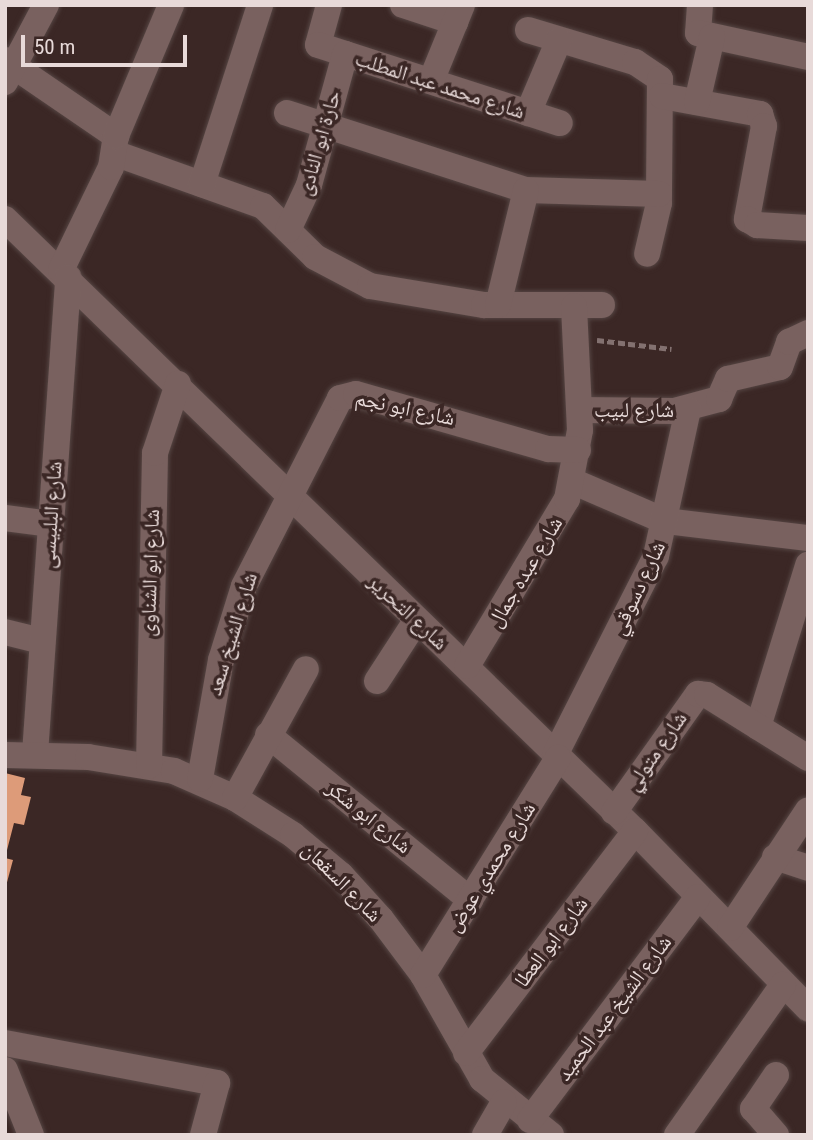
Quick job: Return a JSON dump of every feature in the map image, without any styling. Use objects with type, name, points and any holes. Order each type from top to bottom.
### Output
[{"type":"street","points":[[47,5],[8,70],[115,144],[202,184],[263,206],[315,257],[370,286],[498,305],[602,305]]},
{"type":"street","points":[[64,273],[171,5]]},
{"type":"street","points":[[202,184],[260,5]]},
{"type":"street","name":"حارة ابو النادى","points":[[288,230],[304,201],[326,123],[333,50],[315,39],[329,5]]},
{"type":"street","points":[[403,5],[459,14],[431,81]]},
{"type":"street","points":[[701,5],[695,29],[712,37],[808,57]]},
{"type":"street","points":[[527,30],[647,68],[660,79],[662,96],[659,194],[647,254]]},
{"type":"street","points":[[697,102],[712,37]]},
{"type":"street","points":[[528,113],[559,40]]},
{"type":"street","name":"شارع محمد عبد المطلب","points":[[333,50],[560,123]]},
{"type":"street","points":[[662,96],[760,114],[764,126],[747,219],[757,225],[808,228]]},
{"type":"street","points":[[286,113],[326,123],[382,147],[526,190],[659,194]]},
{"type":"street","points":[[498,305],[526,190]]},
{"type":"street","name":"شارع التحرير","points":[[6,224],[64,273],[287,496],[416,621],[467,666],[556,757],[635,831],[808,1008]]},
{"type":"street","name":"شارع البلبيسى","points":[[36,754],[64,273]]},
{"type":"street","name":"شارع عبده جمال","points":[[467,666],[544,545],[572,481],[578,450],[580,410],[575,306]]},
{"type":"street","name":"شارع لبيب","points":[[580,410],[688,409],[719,400],[728,379],[780,367],[789,342],[808,333]]},
{"type":"street","name":"شارع ابو الشناوى","points":[[149,765],[155,453],[177,384]]},
{"type":"street","name":"شارع ابو نجم","points":[[287,496],[334,405],[348,394],[445,415],[548,449],[578,450]]},
{"type":"street","name":"شارع دسوقي","points":[[556,757],[646,577],[665,522],[688,409]]},
{"type":"street","points":[[572,481],[665,522],[808,538]]},
{"type":"street","name":"شارع الشيخ سعد","points":[[200,779],[232,623],[287,496]]},
{"type":"street","points":[[5,518],[50,524]]},
{"type":"street","points":[[758,727],[808,565]]},
{"type":"street","points":[[377,681],[416,621]]},
{"type":"street","points":[[5,632],[42,641]]},
{"type":"street","points":[[236,797],[306,669]]},
{"type":"street","name":"شارع متولي","points":[[614,812],[698,694],[707,695],[808,758]]},
{"type":"street","name":"شارع ابو شكر","points":[[268,735],[470,900]]},
{"type":"street","name":"شارع السقعان","points":[[5,755],[36,754],[149,765],[200,779],[236,797],[341,875],[423,975],[466,1053],[505,1102],[540,1127]]},
{"type":"street","name":"شارع محمدي عوض","points":[[423,975],[556,757]]},
{"type":"street","points":[[730,928],[808,810]]},
{"type":"street","name":"شارع ابو العطا","points":[[466,1053],[635,831]]},
{"type":"street","points":[[775,857],[808,868]]},
{"type":"street","name":"شارع الشيخ عبد الحميد","points":[[540,1127],[698,897]]},
{"type":"street","points":[[677,1135],[783,985]]},
{"type":"street","points":[[5,1042],[218,1083],[203,1135]]},
{"type":"street","points":[[5,1070],[20,1123]]},
{"type":"street","points":[[776,1075],[752,1110],[776,1135]]},
{"type":"street","points":[[485,1135],[505,1102]]},
{"type":"path","points":[[575,337],[671,349]]},
{"type":"building","points":[[5,773],[25,778],[21,795],[31,797],[24,825],[14,823],[6,854]]},
{"type":"building","points":[[5,858],[13,860],[6,886],[5,886]]}]
